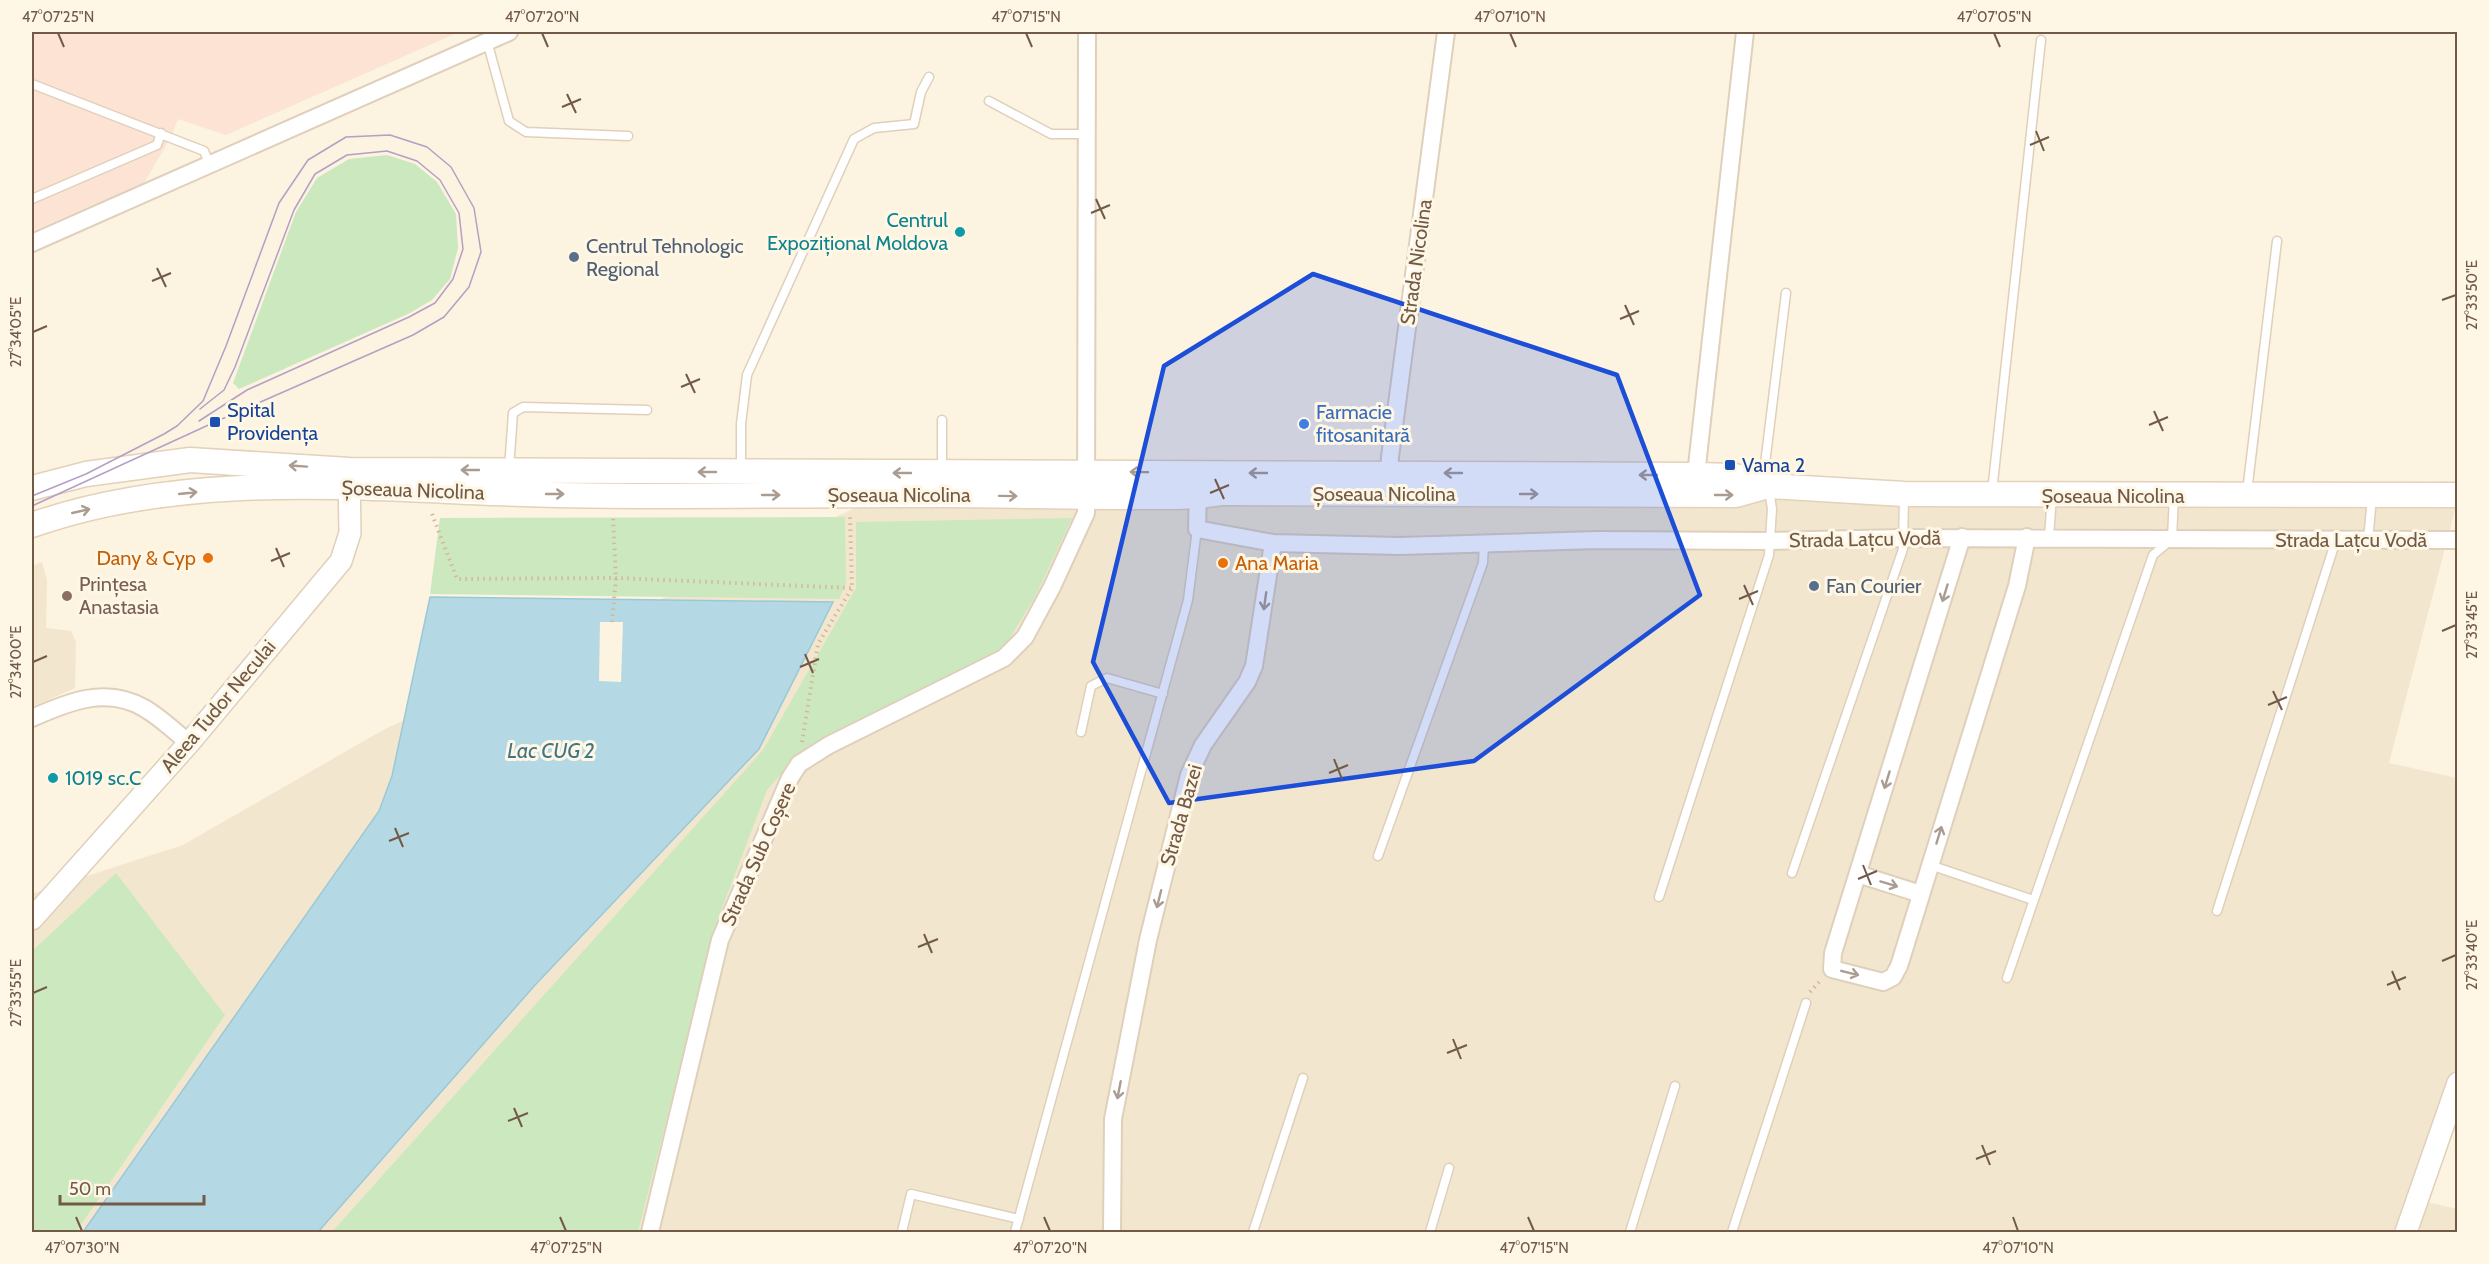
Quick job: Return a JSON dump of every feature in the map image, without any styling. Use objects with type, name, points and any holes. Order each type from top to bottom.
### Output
[{"type":"main road","name":"Șoseaua Nicolina","points":[[32,488],[86,474],[190,460],[349,478],[508,482],[942,484],[1085,472],[1198,485]]},
{"type":"main road","name":"Șoseaua Nicolina","points":[[942,484],[1085,497],[1198,485],[1389,483],[1696,475],[1734,476],[1768,486],[1904,494],[2457,495]]},
{"type":"main road","name":"Șoseaua Nicolina","points":[[32,525],[130,500],[349,478]]},
{"type":"main road","name":"Șoseaua Nicolina","points":[[1389,483],[1736,495],[1768,486]]},
{"type":"street","points":[[32,243],[509,32]]},
{"type":"street","name":"Strada Sub Coșere","points":[[650,1233],[720,940],[790,778],[799,764],[829,745],[1004,658],[1025,637],[1052,587],[1086,513],[1087,32]]},
{"type":"street","name":"Strada Nicolina","points":[[1389,483],[1446,32]]},
{"type":"street","points":[[1696,475],[1745,32]]},
{"type":"street","name":"Aleea Tudor Neculai","points":[[32,919],[189,743],[341,561],[350,533],[349,478]]},
{"type":"street","points":[[1198,485],[1197,528],[1273,543]]},
{"type":"street","points":[[1962,537],[1833,953],[1832,969],[1883,982],[1893,977],[1899,966],[2017,586],[2027,537]]},
{"type":"street","name":"Strada Lațcu Vodă","points":[[1273,543],[1400,546],[1597,540],[1771,541],[1962,537],[2457,540]]},
{"type":"street","name":"Strada Bazei","points":[[1113,1233],[1113,1119],[1148,940],[1189,775],[1203,745],[1247,682],[1254,666],[1273,543]]},
{"type":"street","points":[[32,718],[64,704],[88,698],[112,696],[143,708],[189,743]]},
{"type":"street","points":[[1858,874],[1921,894]]},
{"type":"street","points":[[2406,1233],[2457,1083]]},
{"type":"lane","points":[[487,40],[509,121],[526,132],[628,136]]},
{"type":"lane","points":[[1992,495],[2041,40]]},
{"type":"lane","points":[[741,484],[741,424],[747,375],[854,139],[874,128],[914,124],[921,92],[929,78]]},
{"type":"lane","points":[[32,84],[204,151],[209,163]]},
{"type":"lane","points":[[989,101],[1050,134],[1086,134]]},
{"type":"lane","points":[[32,199],[157,145],[161,133]]},
{"type":"lane","points":[[2247,496],[2277,241]]},
{"type":"lane","points":[[1659,897],[1769,555],[1772,509],[1765,460],[1786,293]]},
{"type":"lane","points":[[508,482],[513,413],[523,407],[647,410]]},
{"type":"lane","points":[[942,420],[942,484]]},
{"type":"lane","points":[[1791,873],[1903,549],[1904,494]]},
{"type":"lane","points":[[2049,537],[2052,495]]},
{"type":"lane","points":[[2368,540],[2373,495]]},
{"type":"lane","points":[[2007,978],[2153,555],[2172,539],[2174,496]]},
{"type":"lane","points":[[1015,1233],[1188,600],[1197,528]]},
{"type":"lane","points":[[2217,911],[2336,540]]},
{"type":"lane","points":[[1378,856],[1483,563],[1484,543]]},
{"type":"lane","points":[[1081,732],[1091,686],[1107,678],[1163,694]]},
{"type":"lane","points":[[1930,865],[2033,900]]},
{"type":"lane","points":[[1732,1233],[1806,1003]]},
{"type":"lane","points":[[1252,1233],[1303,1078]]},
{"type":"lane","points":[[1630,1233],[1675,1086]]},
{"type":"lane","points":[[1430,1233],[1449,1167]]},
{"type":"lane","points":[[902,1233],[910,1194],[1019,1219]]},
{"type":"path","points":[[612,622],[616,578],[613,513]]},
{"type":"path","points":[[799,764],[818,644],[852,588],[850,513]]},
{"type":"path","points":[[432,514],[457,579],[616,578],[852,588]]},
{"type":"path","points":[[1806,1003],[1811,989],[1832,969]]},
{"type":"highlighted area","points":[[1313,274],[1617,375],[1700,595],[1474,761],[1169,803],[1093,662],[1164,366]]},
{"type":"shaded area","points":[[32,32],[459,32],[226,135],[178,119],[171,137],[144,183],[32,231]]},
{"type":"shaded area","points":[[1166,478],[2457,502],[2389,763],[2457,778],[2457,1084],[2427,1202],[2457,1209],[2457,1232],[32,1232],[32,898],[34,893],[183,845],[383,730],[906,484],[1116,486]]},
{"type":"shaded area","points":[[42,562],[47,580],[46,628],[71,631],[76,642],[75,688],[32,707],[32,566]]},
{"type":"green space","points":[[387,155],[415,164],[437,182],[456,214],[458,248],[450,279],[432,300],[408,314],[239,389],[233,383],[296,212],[317,178],[349,159]]},
{"type":"green space","points":[[845,517],[846,583],[839,599],[430,594],[440,518]]},
{"type":"green space","points":[[1072,518],[1036,595],[1004,648],[798,755],[767,790],[716,924],[638,1232],[332,1232],[763,750],[856,588],[856,522]]},
{"type":"green space","points":[[116,873],[225,1015],[76,1232],[32,1232],[32,951]]},
{"type":"water","name":"Lac CUG 2","points":[[430,597],[833,602],[759,749],[536,984],[318,1232],[83,1232],[379,811],[392,776]]},
{"type":"pier","points":[[600,622],[623,622],[621,682],[599,681]]},
{"type":"tram line","points":[[32,496],[86,474],[164,434],[177,426],[203,401],[279,203],[308,160],[346,137],[390,135],[427,147],[451,167],[474,208],[481,252],[469,287],[444,317],[413,335],[32,506]]},
{"type":"tram line","points":[[199,421],[247,390],[435,303],[453,279],[463,249],[459,213],[440,180],[417,161],[387,151],[347,155],[315,174],[294,210],[235,367],[224,390],[200,409]]},
{"type":"place","name":"Centrul Expozițional Moldova","points":[[960,232]]},
{"type":"place","name":"Centrul Tehnologic Regional","points":[[574,257]]},
{"type":"place","name":"Spital Providența","points":[[215,422]]},
{"type":"place","name":"Farmacie fitosanitară","points":[[1304,424]]},
{"type":"place","name":"Vama 2","points":[[1730,465]]},
{"type":"place","name":"Dany & Cyp","points":[[208,558]]},
{"type":"place","name":"Ana Maria","points":[[1223,563]]},
{"type":"place","name":"Fan Courier","points":[[1814,586]]},
{"type":"place","name":"Prințesa Anastasia","points":[[67,596]]},
{"type":"place","name":"1019 sc.C","points":[[53,778]]}]
